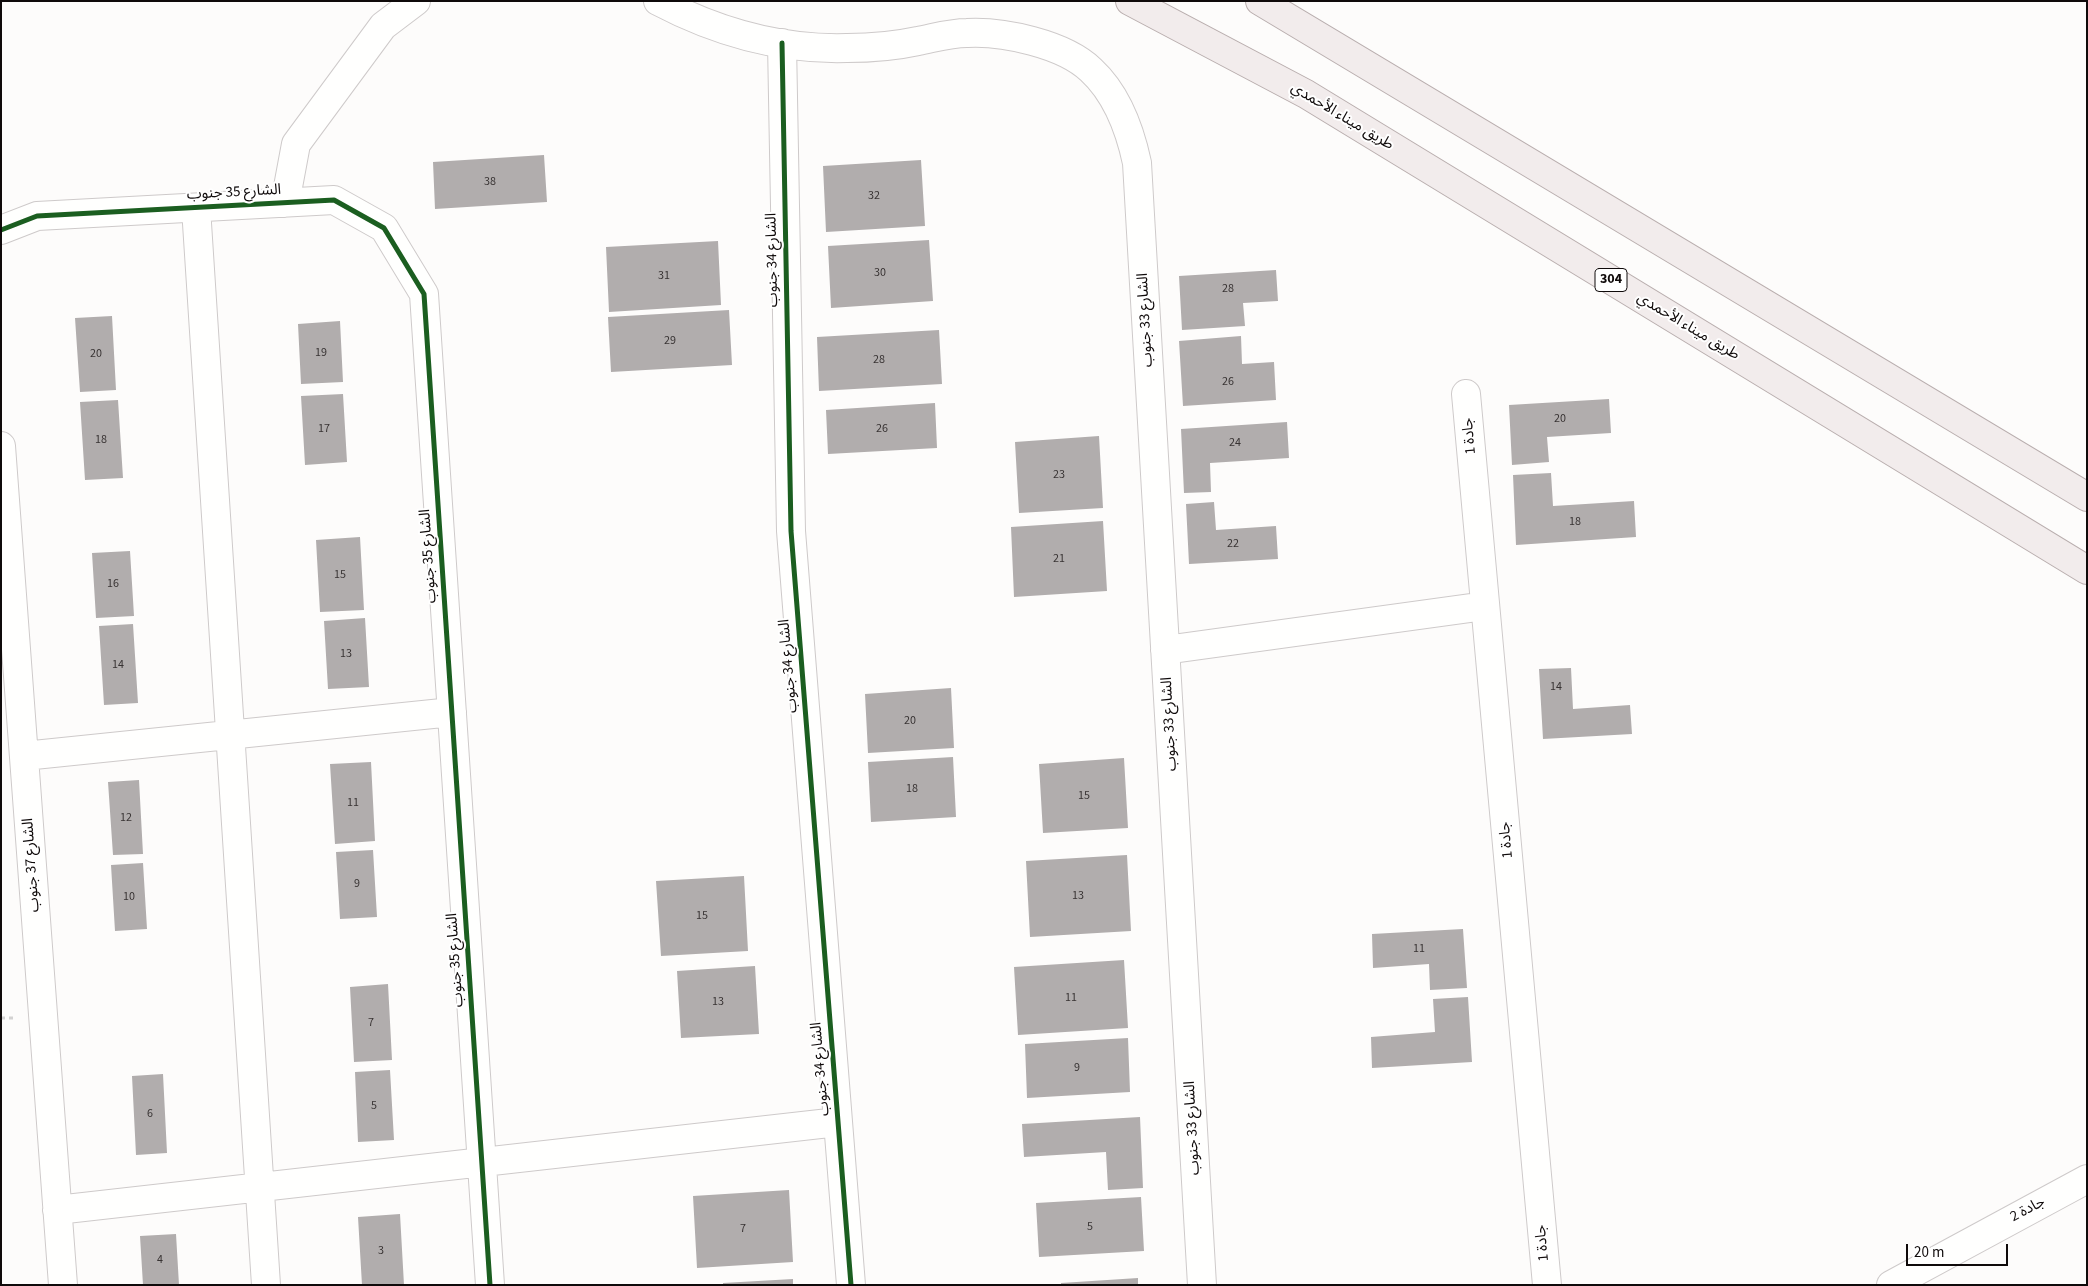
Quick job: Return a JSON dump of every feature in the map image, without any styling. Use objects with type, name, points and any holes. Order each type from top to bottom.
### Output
[{"type":"main road","name":"طريق ميناء الأحمدي","points":[[1130,1],[1306,94],[2087,570]]},
{"type":"main road","points":[[1260,1],[2087,496]]},
{"type":"street","points":[[286,203],[296,144],[383,26],[416,1]]},
{"type":"street","name":"الشارع 33 جنوب","points":[[658,1],[688,17],[726,31],[766,41],[806,47],[846,48],[882,46],[966,33],[991,33],[1042,44],[1067,55],[1090,69],[1105,86],[1127,125],[1137,163],[1202,1285]]},
{"type":"street","name":"الشارع 34 جنوب","points":[[782,43],[791,531],[851,1285]]},
{"type":"street","name":"الشارع 35 جنوب","points":[[1,230],[37,216],[334,200],[384,228],[424,294],[490,1285]]},
{"type":"street","points":[[196,208],[266,1285]]},
{"type":"street","name":"جادة 1","points":[[1466,394],[1547,1285]]},
{"type":"street","name":"الشارع 37 جنوب","points":[[1,446],[8,635],[24,756],[63,1285]]},
{"type":"street","points":[[1166,650],[1485,606]]},
{"type":"street","points":[[24,756],[452,712]]},
{"type":"street","points":[[57,1210],[838,1122]]},
{"type":"street","name":"جادة 2","points":[[1891,1285],[2084,1188]]},
{"type":"building","points":[[544,155],[547,202],[435,209],[433,162]]},
{"type":"building","points":[[921,160],[925,226],[826,232],[823,166]]},
{"type":"building","points":[[929,240],[933,301],[831,308],[828,246]]},
{"type":"building","points":[[718,241],[721,305],[609,312],[606,247]]},
{"type":"building","points":[[1276,270],[1278,301],[1243,303],[1245,326],[1182,330],[1179,276]]},
{"type":"building","points":[[729,310],[732,365],[611,372],[608,317]]},
{"type":"building","points":[[112,316],[116,390],[80,392],[75,318]]},
{"type":"building","points":[[340,321],[343,382],[301,384],[298,324]]},
{"type":"building","points":[[939,330],[942,384],[819,391],[817,337]]},
{"type":"building","points":[[1241,336],[1242,364],[1274,362],[1276,400],[1183,406],[1179,341]]},
{"type":"building","points":[[343,394],[347,462],[305,465],[301,396]]},
{"type":"building","points":[[1609,399],[1611,433],[1547,437],[1549,462],[1512,465],[1509,405]]},
{"type":"building","points":[[118,400],[123,478],[85,480],[80,402]]},
{"type":"building","points":[[935,403],[937,448],[828,454],[826,410]]},
{"type":"building","points":[[1287,422],[1289,458],[1210,463],[1211,492],[1184,493],[1181,429]]},
{"type":"building","points":[[1099,436],[1103,508],[1019,513],[1015,442]]},
{"type":"building","points":[[1551,473],[1553,506],[1634,501],[1636,537],[1516,545],[1513,475]]},
{"type":"building","points":[[1214,502],[1216,530],[1276,526],[1278,559],[1189,564],[1186,504]]},
{"type":"building","points":[[1103,521],[1107,591],[1014,597],[1011,527]]},
{"type":"building","points":[[360,537],[364,610],[320,612],[316,540]]},
{"type":"building","points":[[130,551],[134,616],[96,618],[92,553]]},
{"type":"building","points":[[365,618],[369,687],[328,689],[324,621]]},
{"type":"building","points":[[133,624],[138,703],[104,705],[99,626]]},
{"type":"building","points":[[1571,668],[1573,709],[1630,705],[1632,734],[1543,739],[1539,669]]},
{"type":"building","points":[[951,688],[954,748],[868,753],[865,694]]},
{"type":"building","points":[[953,757],[956,817],[871,822],[868,762]]},
{"type":"building","points":[[1124,758],[1128,828],[1043,833],[1039,764]]},
{"type":"building","points":[[371,762],[375,841],[335,844],[330,764]]},
{"type":"building","points":[[139,780],[143,854],[113,855],[108,782]]},
{"type":"building","points":[[373,850],[377,917],[340,919],[336,852]]},
{"type":"building","points":[[1127,855],[1131,931],[1030,937],[1026,861]]},
{"type":"building","points":[[143,863],[147,929],[115,931],[111,865]]},
{"type":"building","points":[[744,876],[748,951],[661,956],[656,881]]},
{"type":"building","points":[[1463,929],[1467,988],[1430,990],[1429,964],[1373,968],[1372,934]]},
{"type":"building","points":[[1124,960],[1128,1028],[1018,1035],[1014,967]]},
{"type":"building","points":[[755,966],[759,1034],[681,1038],[677,971]]},
{"type":"building","points":[[388,984],[392,1060],[354,1062],[350,987]]},
{"type":"building","points":[[1468,997],[1472,1062],[1372,1068],[1371,1037],[1435,1032],[1433,999]]},
{"type":"building","points":[[1128,1038],[1130,1092],[1027,1098],[1025,1044]]},
{"type":"building","points":[[390,1070],[394,1140],[358,1142],[355,1072]]},
{"type":"building","points":[[163,1074],[167,1153],[136,1155],[132,1076]]},
{"type":"building","points":[[1140,1117],[1143,1188],[1108,1190],[1106,1152],[1024,1157],[1022,1124]]},
{"type":"building","points":[[789,1190],[793,1262],[697,1268],[693,1196]]},
{"type":"building","points":[[1141,1197],[1144,1251],[1039,1257],[1036,1203]]},
{"type":"building","points":[[400,1214],[404,1285],[362,1285],[358,1217]]},
{"type":"building","points":[[176,1234],[179,1285],[143,1285],[140,1236]]},
{"type":"building","points":[[1138,1278],[1138,1285],[1061,1285],[1061,1283]]},
{"type":"building","points":[[793,1279],[793,1285],[723,1285],[723,1283]]},
{"type":"cycle path","points":[[782,43],[791,531],[851,1285]]},
{"type":"cycle path","points":[[1,230],[37,216],[334,200],[384,228],[424,294],[490,1285]]}]
